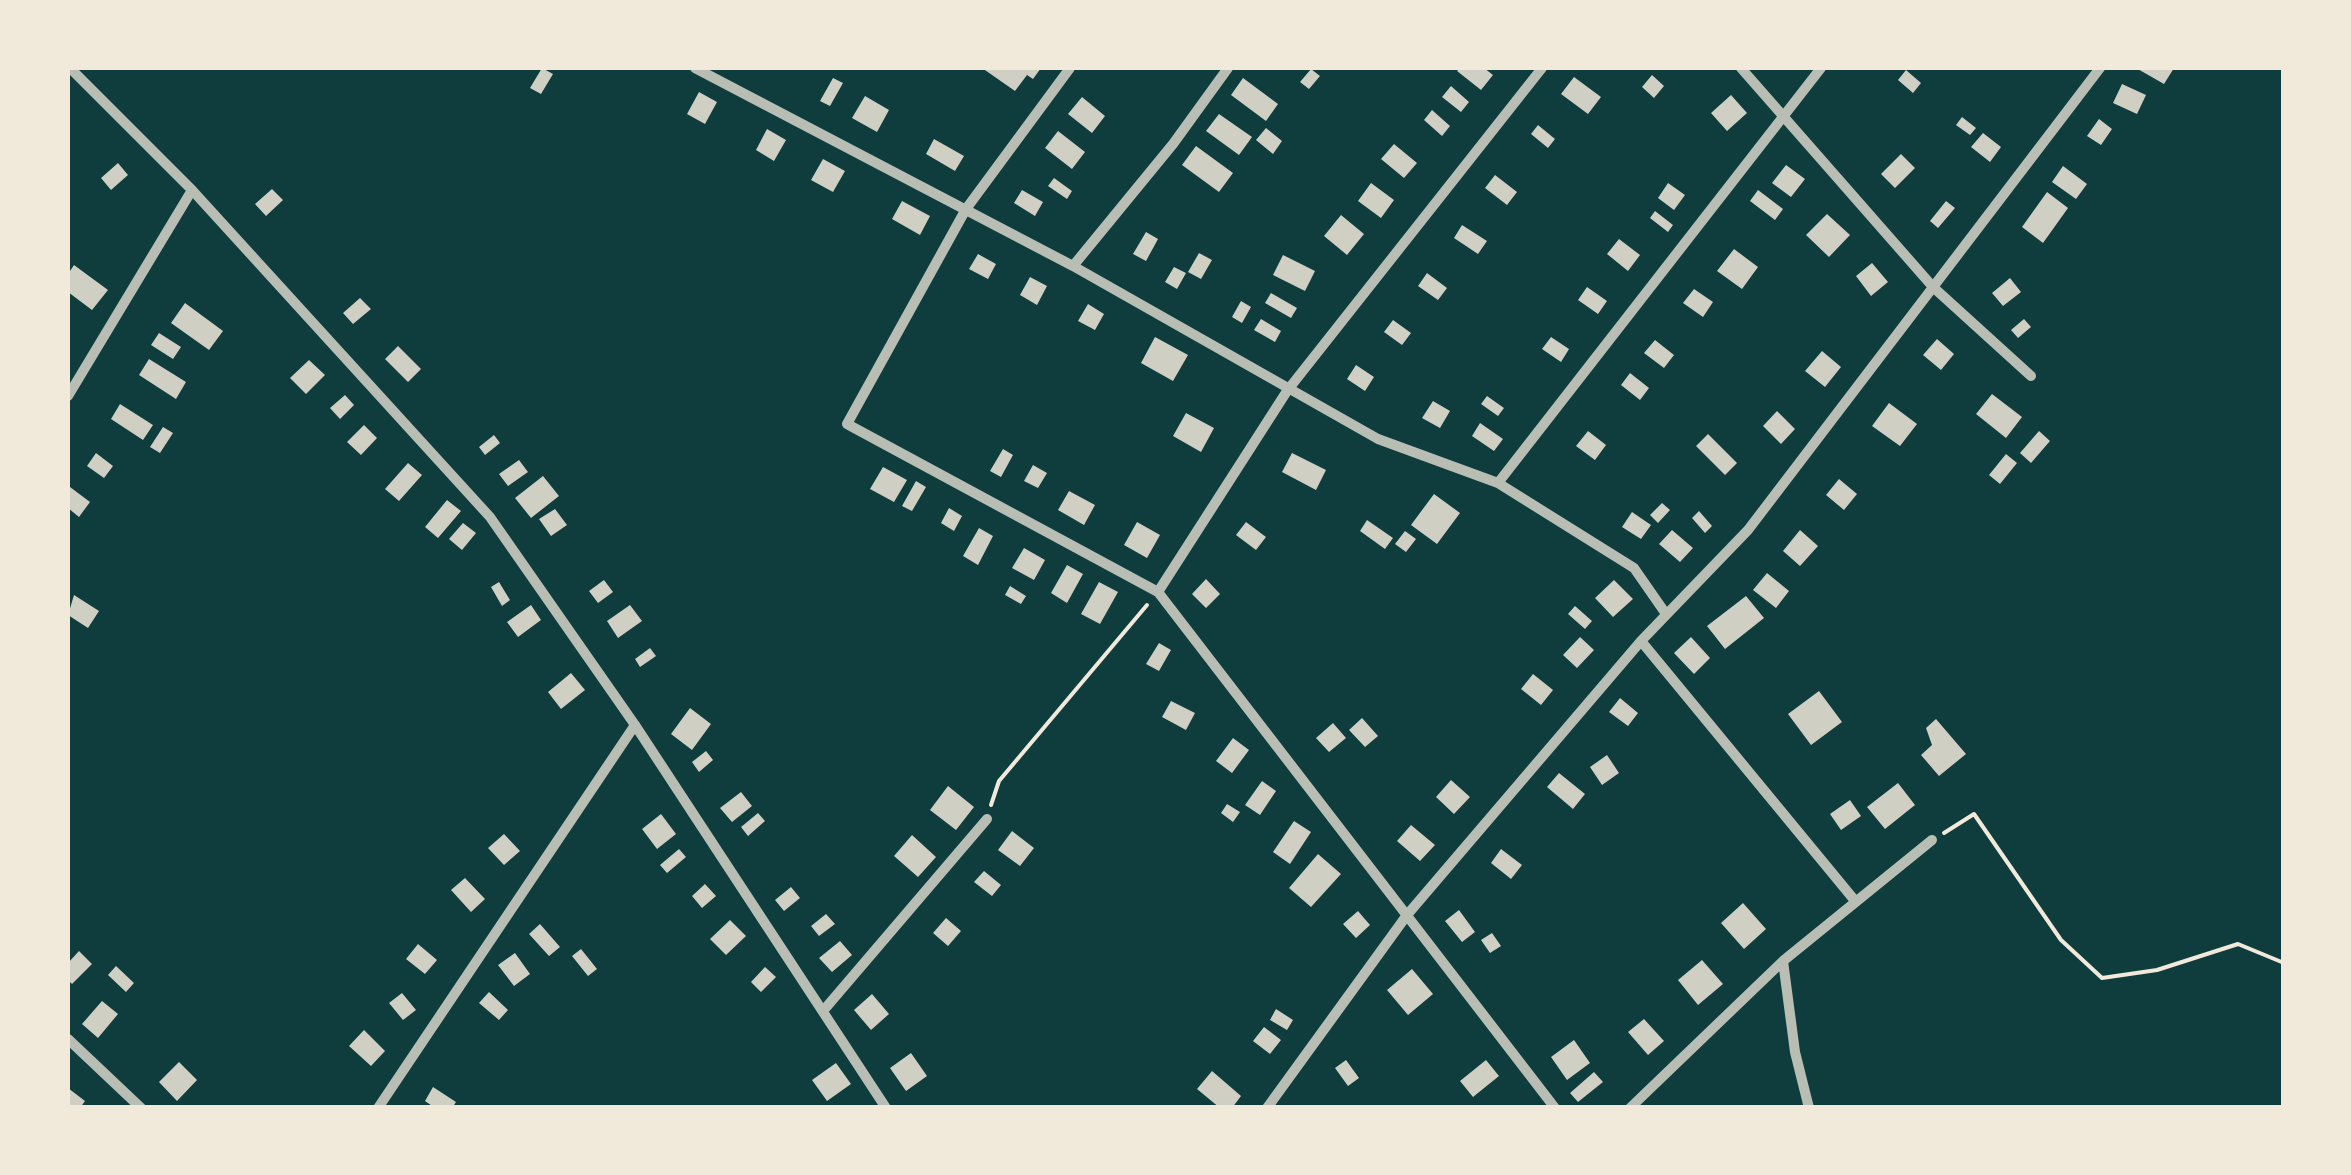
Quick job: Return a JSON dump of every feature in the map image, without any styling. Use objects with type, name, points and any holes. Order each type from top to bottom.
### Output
[{"type":"street","points":[[70,68],[192,190],[490,517],[634,725],[886,1108]]},
{"type":"street","points":[[695,68],[1073,266],[1287,391],[1378,439],[1498,484],[1634,568],[1666,614]]},
{"type":"street","points":[[1070,68],[966,210],[846,424],[1158,592],[1556,1108]]},
{"type":"street","points":[[1073,266],[1228,68]]},
{"type":"street","points":[[1158,592],[1287,391],[1542,68]]},
{"type":"street","points":[[1740,68],[1933,287],[2031,376]]},
{"type":"street","points":[[1498,484],[1781,115],[1822,68]]},
{"type":"street","points":[[1267,1108],[1406,915],[1640,641],[1748,530],[2100,68]]},
{"type":"street","points":[[68,396],[192,190]]},
{"type":"street","points":[[1640,641],[1856,902]]},
{"type":"street","points":[[378,1108],[634,725]]},
{"type":"street","points":[[822,1011],[987,819]]},
{"type":"street","points":[[1630,1108],[1783,961],[1932,840]]},
{"type":"street","points":[[1783,961],[1795,1052],[1809,1108]]},
{"type":"street","points":[[68,1039],[141,1108]]},
{"type":"path","points":[[987,819],[999,781],[1158,592]]},
{"type":"path","points":[[1932,840],[1974,814],[2061,940],[2102,978],[2157,970],[2238,944],[2284,963]]},
{"type":"building","points":[[542,68],[553,74],[541,94],[530,88]]},
{"type":"building","points":[[982,68],[1041,68],[1033,79],[1027,75],[1015,91]]},
{"type":"building","points":[[1484,68],[1493,75],[1481,90],[1457,71]]},
{"type":"building","points":[[2136,68],[2174,68],[2164,84]]},
{"type":"building","points":[[1311,69],[1320,76],[1309,89],[1300,82]]},
{"type":"building","points":[[1906,70],[1921,83],[1913,93],[1898,80]]},
{"type":"building","points":[[1652,75],[1664,86],[1654,98],[1642,87]]},
{"type":"building","points":[[1574,77],[1601,97],[1588,114],[1561,94]]},
{"type":"building","points":[[833,78],[843,83],[830,106],[820,101]]},
{"type":"building","points":[[1243,78],[1278,104],[1266,121],[1231,95]]},
{"type":"building","points":[[2122,84],[2146,95],[2137,114],[2113,103]]},
{"type":"building","points":[[1451,86],[1469,102],[1461,112],[1442,97]]},
{"type":"building","points":[[699,92],[717,102],[705,124],[687,114]]},
{"type":"building","points":[[1731,95],[1747,113],[1727,131],[1711,113]]},
{"type":"building","points":[[865,96],[889,110],[877,132],[852,118]]},
{"type":"building","points":[[1082,97],[1105,116],[1092,133],[1068,114]]},
{"type":"building","points":[[1432,110],[1450,126],[1442,136],[1424,120]]},
{"type":"building","points":[[1219,114],[1252,137],[1239,155],[1206,131]]},
{"type":"building","points":[[1962,117],[1976,128],[1970,135],[1956,125]]},
{"type":"building","points":[[2099,119],[2112,129],[2101,145],[2087,136]]},
{"type":"building","points":[[1538,125],[1555,139],[1548,148],[1531,134]]},
{"type":"building","points":[[1266,128],[1282,141],[1273,154],[1256,140]]},
{"type":"building","points":[[767,129],[786,140],[774,161],[756,150]]},
{"type":"building","points":[[1058,131],[1085,152],[1072,169],[1045,148]]},
{"type":"building","points":[[1983,133],[2001,147],[1990,162],[1971,147]]},
{"type":"building","points":[[934,139],[964,156],[955,171],[926,154]]},
{"type":"building","points":[[1394,144],[1417,163],[1404,178],[1381,159]]},
{"type":"building","points":[[1196,146],[1233,173],[1219,192],[1182,165]]},
{"type":"building","points":[[1901,154],[1915,168],[1895,188],[1881,174]]},
{"type":"building","points":[[823,159],[845,171],[833,192],[811,180]]},
{"type":"building","points":[[118,163],[128,175],[111,190],[101,178]]},
{"type":"building","points":[[1786,165],[1805,179],[1791,197],[1772,183]]},
{"type":"building","points":[[2063,166],[2087,184],[2076,199],[2052,182]]},
{"type":"building","points":[[1495,175],[1517,192],[1507,205],[1485,188]]},
{"type":"building","points":[[1054,178],[1072,191],[1067,199],[1048,186]]},
{"type":"building","points":[[1371,183],[1394,200],[1381,218],[1358,201]]},
{"type":"building","points":[[1668,183],[1685,195],[1674,210],[1658,198]]},
{"type":"building","points":[[272,189],[283,200],[266,216],[255,204]]},
{"type":"building","points":[[1022,190],[1043,202],[1035,216],[1014,203]]},
{"type":"building","points":[[1758,190],[1783,209],[1775,220],[1750,201]]},
{"type":"building","points":[[2047,192],[2068,208],[2043,243],[2022,227]]},
{"type":"building","points":[[902,201],[930,216],[920,235],[892,219]]},
{"type":"building","points":[[1946,201],[1955,208],[1938,228],[1930,221]]},
{"type":"building","points":[[1655,211],[1673,225],[1668,232],[1650,218]]},
{"type":"building","points":[[1827,214],[1850,235],[1829,257],[1806,235]]},
{"type":"building","points":[[1341,215],[1364,234],[1347,255],[1324,236]]},
{"type":"building","points":[[1462,225],[1487,241],[1478,254],[1454,238]]},
{"type":"building","points":[[1146,232],[1158,239],[1146,261],[1133,254]]},
{"type":"building","points":[[1619,239],[1640,255],[1628,271],[1607,254]]},
{"type":"building","points":[[1734,249],[1758,267],[1742,289],[1717,271]]},
{"type":"building","points":[[1199,253],[1212,260],[1201,279],[1188,272]]},
{"type":"building","points":[[978,254],[996,264],[988,279],[969,269]]},
{"type":"building","points":[[1283,255],[1315,271],[1305,291],[1273,275]]},
{"type":"building","points":[[1872,263],[1888,282],[1871,296],[1856,276]]},
{"type":"building","points":[[74,265],[108,290],[92,310],[68,292],[68,274]]},
{"type":"building","points":[[1174,267],[1186,273],[1177,289],[1165,282]]},
{"type":"building","points":[[1427,273],[1447,288],[1438,300],[1418,286]]},
{"type":"building","points":[[1030,277],[1047,286],[1037,305],[1020,295]]},
{"type":"building","points":[[2010,278],[2021,292],[2003,306],[1992,293]]},
{"type":"building","points":[[1587,287],[1607,301],[1598,314],[1578,300]]},
{"type":"building","points":[[1694,289],[1713,302],[1703,317],[1683,303]]},
{"type":"building","points":[[1271,293],[1297,308],[1291,318],[1265,303]]},
{"type":"building","points":[[360,298],[371,309],[353,324],[343,313]]},
{"type":"building","points":[[1241,301],[1251,307],[1242,323],[1232,317]]},
{"type":"building","points":[[185,303],[223,331],[209,350],[171,323]]},
{"type":"building","points":[[1088,304],[1104,314],[1095,330],[1078,321]]},
{"type":"building","points":[[1261,319],[1281,331],[1275,342],[1254,330]]},
{"type":"building","points":[[2024,319],[2031,327],[2018,338],[2011,330]]},
{"type":"building","points":[[1393,320],[1411,333],[1402,345],[1384,332]]},
{"type":"building","points":[[159,333],[181,347],[173,359],[151,345]]},
{"type":"building","points":[[1155,337],[1188,355],[1173,381],[1141,363]]},
{"type":"building","points":[[1551,337],[1569,349],[1561,362],[1542,349]]},
{"type":"building","points":[[1937,339],[1954,354],[1941,370],[1923,355]]},
{"type":"building","points":[[1655,340],[1674,355],[1664,368],[1644,353]]},
{"type":"building","points":[[398,346],[421,369],[408,382],[385,359]]},
{"type":"building","points":[[1822,351],[1841,367],[1825,387],[1805,371]]},
{"type":"building","points":[[149,359],[186,382],[176,399],[139,375]]},
{"type":"building","points":[[309,360],[325,375],[306,394],[290,378]]},
{"type":"building","points":[[1356,365],[1374,377],[1365,391],[1347,379]]},
{"type":"building","points":[[1630,373],[1649,388],[1640,400],[1621,385]]},
{"type":"building","points":[[1992,394],[2022,417],[2006,438],[1976,414]]},
{"type":"building","points":[[345,395],[354,405],[340,419],[330,408]]},
{"type":"building","points":[[1487,396],[1504,408],[1498,416],[1481,404]]},
{"type":"building","points":[[1433,401],[1450,411],[1440,428],[1422,418]]},
{"type":"building","points":[[1889,403],[1917,424],[1900,446],[1872,426]]},
{"type":"building","points":[[120,404],[153,425],[143,440],[111,419]]},
{"type":"building","points":[[1777,411],[1795,429],[1781,444],[1763,426]]},
{"type":"building","points":[[1186,413],[1214,428],[1201,452],[1173,436]]},
{"type":"building","points":[[1480,423],[1503,439],[1494,451],[1472,436]]},
{"type":"building","points":[[364,425],[377,438],[361,455],[347,442]]},
{"type":"building","points":[[163,427],[173,433],[160,453],[150,447]]},
{"type":"building","points":[[1588,431],[1606,445],[1595,460],[1576,446]]},
{"type":"building","points":[[2039,431],[2050,441],[2031,463],[2020,453]]},
{"type":"building","points":[[1708,434],[1737,463],[1725,475],[1696,446]]},
{"type":"building","points":[[494,435],[500,443],[485,455],[479,447]]},
{"type":"building","points":[[1003,449],[1013,455],[1001,477],[990,471]]},
{"type":"building","points":[[96,453],[113,466],[104,478],[87,466]]},
{"type":"building","points":[[1292,453],[1326,470],[1316,490],[1282,472]]},
{"type":"building","points":[[2006,454],[2017,463],[2000,484],[1989,475]]},
{"type":"building","points":[[519,460],[528,472],[508,486],[499,474]]},
{"type":"building","points":[[408,463],[422,475],[399,501],[385,489]]},
{"type":"building","points":[[1033,465],[1047,473],[1038,488],[1024,481]]},
{"type":"building","points":[[883,467],[907,480],[894,502],[870,489]]},
{"type":"building","points":[[543,476],[559,496],[531,518],[515,498]]},
{"type":"building","points":[[1839,479],[1857,494],[1844,510],[1826,495]]},
{"type":"building","points":[[916,481],[926,487],[912,511],[902,506]]},
{"type":"building","points":[[70,487],[90,502],[79,517],[68,508]]},
{"type":"building","points":[[1069,491],[1095,505],[1084,525],[1058,510]]},
{"type":"building","points":[[1434,494],[1460,513],[1437,544],[1411,525]]},
{"type":"building","points":[[447,500],[461,511],[438,538],[425,527]]},
{"type":"building","points":[[1662,503],[1670,510],[1658,523],[1650,515]]},
{"type":"building","points":[[949,508],[962,516],[954,531],[941,523]]},
{"type":"building","points":[[555,509],[567,525],[551,536],[539,519]]},
{"type":"building","points":[[1699,511],[1712,526],[1705,533],[1692,518]]},
{"type":"building","points":[[1632,512],[1651,525],[1641,539],[1622,527]]},
{"type":"building","points":[[1367,520],[1393,538],[1385,549],[1360,531]]},
{"type":"building","points":[[1137,522],[1160,535],[1147,558],[1124,545]]},
{"type":"building","points":[[1246,522],[1266,537],[1256,550],[1236,535]]},
{"type":"building","points":[[463,523],[476,533],[462,550],[449,539]]},
{"type":"building","points":[[979,528],[993,536],[978,565],[963,556]]},
{"type":"building","points":[[1672,530],[1693,548],[1680,562],[1659,544]]},
{"type":"building","points":[[1800,530],[1818,546],[1800,566],[1783,551]]},
{"type":"building","points":[[1405,531],[1416,539],[1406,552],[1395,544]]},
{"type":"building","points":[[1024,548],[1045,560],[1034,580],[1012,568]]},
{"type":"building","points":[[1067,565],[1083,574],[1067,603],[1051,593]]},
{"type":"building","points":[[1767,573],[1789,591],[1776,608],[1753,590]]},
{"type":"building","points":[[1206,579],[1220,594],[1206,608],[1192,594]]},
{"type":"building","points":[[604,580],[613,592],[598,603],[589,591]]},
{"type":"building","points":[[1614,580],[1633,599],[1613,617],[1595,598]]},
{"type":"building","points":[[499,582],[510,600],[502,606],[491,587]]},
{"type":"building","points":[[1099,582],[1118,592],[1100,624],[1081,614]]},
{"type":"building","points":[[1010,586],[1026,596],[1021,604],[1005,595]]},
{"type":"building","points":[[74,595],[99,611],[88,628],[68,615]]},
{"type":"building","points":[[1746,596],[1764,618],[1725,649],[1707,626]]},
{"type":"building","points":[[531,605],[541,620],[518,637],[507,622]]},
{"type":"building","points":[[630,605],[642,621],[618,638],[607,621]]},
{"type":"building","points":[[1575,606],[1592,621],[1585,629],[1568,614]]},
{"type":"building","points":[[1580,637],[1594,650],[1577,668],[1563,655]]},
{"type":"building","points":[[1691,637],[1710,658],[1694,674],[1674,653]]},
{"type":"building","points":[[1159,643],[1171,650],[1159,671],[1146,664]]},
{"type":"building","points":[[650,648],[656,656],[640,667],[635,659]]},
{"type":"building","points":[[571,673],[585,690],[561,709],[548,692]]},
{"type":"building","points":[[1533,674],[1553,690],[1541,705],[1521,689]]},
{"type":"building","points":[[1819,691],[1842,722],[1811,745],[1788,714]]},
{"type":"building","points":[[1620,698],[1638,713],[1628,726],[1609,712]]},
{"type":"building","points":[[1171,701],[1195,713],[1186,730],[1162,717]]},
{"type":"building","points":[[690,708],[711,724],[692,750],[671,734]]},
{"type":"building","points":[[1362,718],[1378,736],[1365,747],[1349,730]]},
{"type":"building","points":[[1936,719],[1966,754],[1939,776],[1921,755],[1932,745],[1926,728]]},
{"type":"building","points":[[1333,723],[1346,738],[1329,752],[1316,738]]},
{"type":"building","points":[[1233,738],[1249,750],[1232,773],[1216,761]]},
{"type":"building","points":[[706,751],[713,760],[699,772],[692,762]]},
{"type":"building","points":[[1607,755],[1619,773],[1602,785],[1590,767]]},
{"type":"building","points":[[1559,773],[1585,794],[1573,809],[1547,787]]},
{"type":"building","points":[[1451,780],[1470,797],[1454,814],[1436,797]]},
{"type":"building","points":[[1262,781],[1276,791],[1260,815],[1245,805]]},
{"type":"building","points":[[1898,783],[1915,805],[1885,829],[1867,807]]},
{"type":"building","points":[[948,786],[974,807],[956,830],[930,810]]},
{"type":"building","points":[[741,792],[752,806],[732,822],[720,808]]},
{"type":"building","points":[[1850,800],[1861,816],[1841,830],[1830,814]]},
{"type":"building","points":[[1227,804],[1240,812],[1233,822],[1221,813]]},
{"type":"building","points":[[758,813],[765,821],[748,836],[741,827]]},
{"type":"building","points":[[661,814],[676,834],[657,849],[642,829]]},
{"type":"building","points":[[1294,821],[1311,832],[1290,864],[1273,852]]},
{"type":"building","points":[[1411,825],[1435,845],[1420,861],[1397,841]]},
{"type":"building","points":[[1012,831],[1034,848],[1020,866],[998,850]]},
{"type":"building","points":[[504,834],[520,851],[504,865],[488,848]]},
{"type":"building","points":[[912,835],[936,857],[918,877],[894,856]]},
{"type":"building","points":[[679,849],[686,857],[667,873],[660,865]]},
{"type":"building","points":[[1501,849],[1522,865],[1511,879],[1491,863]]},
{"type":"building","points":[[1318,854],[1341,874],[1311,907],[1289,888]]},
{"type":"building","points":[[984,871],[1001,885],[992,896],[974,882]]},
{"type":"building","points":[[465,878],[485,899],[471,912],[451,890]]},
{"type":"building","points":[[705,884],[716,896],[702,908],[692,896]]},
{"type":"building","points":[[791,887],[800,898],[784,911],[775,900]]},
{"type":"building","points":[[1743,903],[1766,929],[1744,949],[1721,923]]},
{"type":"building","points":[[1459,910],[1475,932],[1462,942],[1445,921]]},
{"type":"building","points":[[1358,911],[1370,925],[1356,938],[1343,924]]},
{"type":"building","points":[[826,914],[835,924],[819,936],[811,926]]},
{"type":"building","points":[[946,918],[961,931],[948,946],[933,933]]},
{"type":"building","points":[[730,920],[746,936],[726,955],[710,939]]},
{"type":"building","points":[[540,924],[560,947],[549,956],[529,934]]},
{"type":"building","points":[[1492,933],[1501,946],[1490,953],[1481,940]]},
{"type":"building","points":[[840,941],[852,955],[832,972],[819,958]]},
{"type":"building","points":[[418,944],[437,960],[425,974],[406,959]]},
{"type":"building","points":[[581,949],[597,969],[588,976],[572,956]]},
{"type":"building","points":[[79,951],[92,964],[72,984],[68,980],[68,963]]},
{"type":"building","points":[[515,953],[530,974],[514,986],[498,965]]},
{"type":"building","points":[[1702,960],[1723,984],[1698,1005],[1678,980]]},
{"type":"building","points":[[116,966],[134,983],[126,992],[108,975]]},
{"type":"building","points":[[765,967],[776,977],[761,992],[751,982]]},
{"type":"building","points":[[1412,969],[1433,994],[1408,1015],[1387,990]]},
{"type":"building","points":[[489,992],[508,1010],[499,1020],[479,1003]]},
{"type":"building","points":[[402,993],[416,1010],[403,1020],[389,1003]]},
{"type":"building","points":[[872,994],[889,1014],[871,1030],[854,1010]]},
{"type":"building","points":[[102,1001],[118,1014],[98,1038],[82,1024]]},
{"type":"building","points":[[1276,1009],[1293,1020],[1287,1030],[1270,1020]]},
{"type":"building","points":[[1644,1019],[1664,1041],[1648,1055],[1628,1032]]},
{"type":"building","points":[[1264,1027],[1281,1040],[1270,1054],[1253,1041]]},
{"type":"building","points":[[364,1030],[385,1051],[371,1066],[349,1046]]},
{"type":"building","points":[[1574,1040],[1590,1063],[1567,1080],[1551,1057]]},
{"type":"building","points":[[911,1053],[927,1076],[906,1091],[890,1068]]},
{"type":"building","points":[[1346,1060],[1359,1078],[1348,1086],[1335,1068]]},
{"type":"building","points":[[1486,1060],[1499,1076],[1473,1097],[1460,1081]]},
{"type":"building","points":[[179,1062],[197,1080],[177,1101],[159,1082]]},
{"type":"building","points":[[836,1063],[851,1084],[827,1101],[812,1080]]},
{"type":"building","points":[[1212,1071],[1241,1096],[1232,1108],[1220,1108],[1197,1089]]},
{"type":"building","points":[[1594,1072],[1603,1082],[1578,1102],[1570,1093]]},
{"type":"building","points":[[433,1087],[456,1102],[452,1108],[435,1108],[425,1101]]},
{"type":"building","points":[[68,1088],[85,1101],[80,1108],[68,1108]]}]
